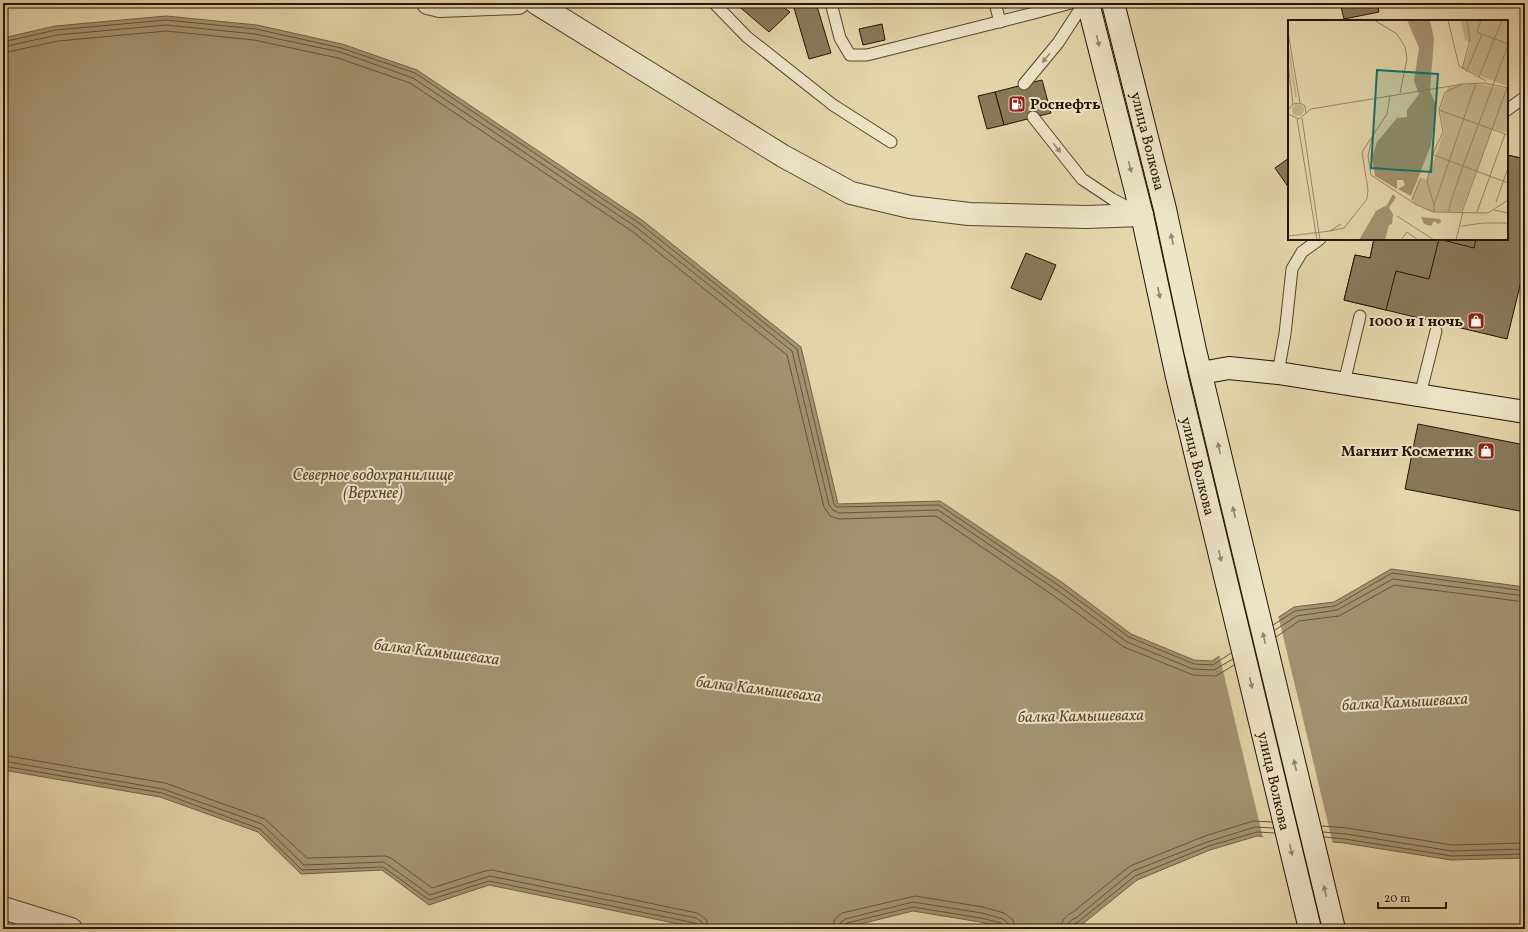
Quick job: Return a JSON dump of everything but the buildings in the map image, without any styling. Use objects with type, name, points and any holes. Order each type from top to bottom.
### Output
[{"type":"main road","points":[[428,3],[440,6],[518,3]]},
{"type":"main road","points":[[536,3],[783,156],[851,193],[910,208],[969,214],[1086,217],[1142,215]]},
{"type":"main road","name":"улица Волкова","points":[[1088,3],[1142,215],[1177,377],[1310,929]]},
{"type":"main road","name":"улица Волкова","points":[[1113,3],[1165,209],[1201,373],[1334,929]]},
{"type":"main road","points":[[1201,373],[1229,368],[1278,373],[1525,412]]},
{"type":"main road","points":[[3,908],[71,929]]},
{"type":"lane","points":[[714,3],[747,37],[826,100],[891,142]]},
{"type":"lane","points":[[831,3],[840,38],[850,55],[867,55],[1071,3]]},
{"type":"lane","points":[[995,3],[1000,22]]},
{"type":"lane","points":[[1024,84],[1058,43],[1084,3]]},
{"type":"lane","points":[[1508,109],[1525,97]]},
{"type":"lane","points":[[1033,117],[1082,179],[1112,199],[1142,215]]},
{"type":"lane","points":[[1278,373],[1292,269],[1302,252],[1319,240]]},
{"type":"lane","points":[[1344,383],[1360,316]]},
{"type":"lane","points":[[1420,395],[1436,331]]},
{"type":"water","name":"Северное водохранилище (Верхнее)","points":[[166,16],[257,25],[342,44],[417,70],[642,220],[801,347],[838,504],[940,501],[1063,583],[1131,634],[1194,660],[1212,661],[1294,607],[1334,602],[1391,569],[1525,587],[1525,858],[1451,860],[1344,843],[1257,836],[1210,850],[1137,880],[1080,926],[1071,929],[1007,929],[980,922],[913,911],[840,929],[703,929],[489,885],[429,905],[382,870],[301,874],[258,832],[160,797],[3,770],[3,38],[55,26]]},
{"type":"pier","points":[[1278,615],[1333,844],[1263,838],[1219,654]]},
{"type":"place","name":"Роснефть","points":[[1017,104]]},
{"type":"place","name":"1000 и 1 ночь","points":[[1476,321]]},
{"type":"place","name":"Магнит Косметик","points":[[1486,451]]},
{"type":"water label","name":"балка Камышеваха","points":[[437,651]]},
{"type":"water label","name":"балка Камышеваха","points":[[759,688]]},
{"type":"water label","name":"балка Камышеваха","points":[[1405,701]]},
{"type":"water label","name":"балка Камышеваха","points":[[1081,715]]}]
